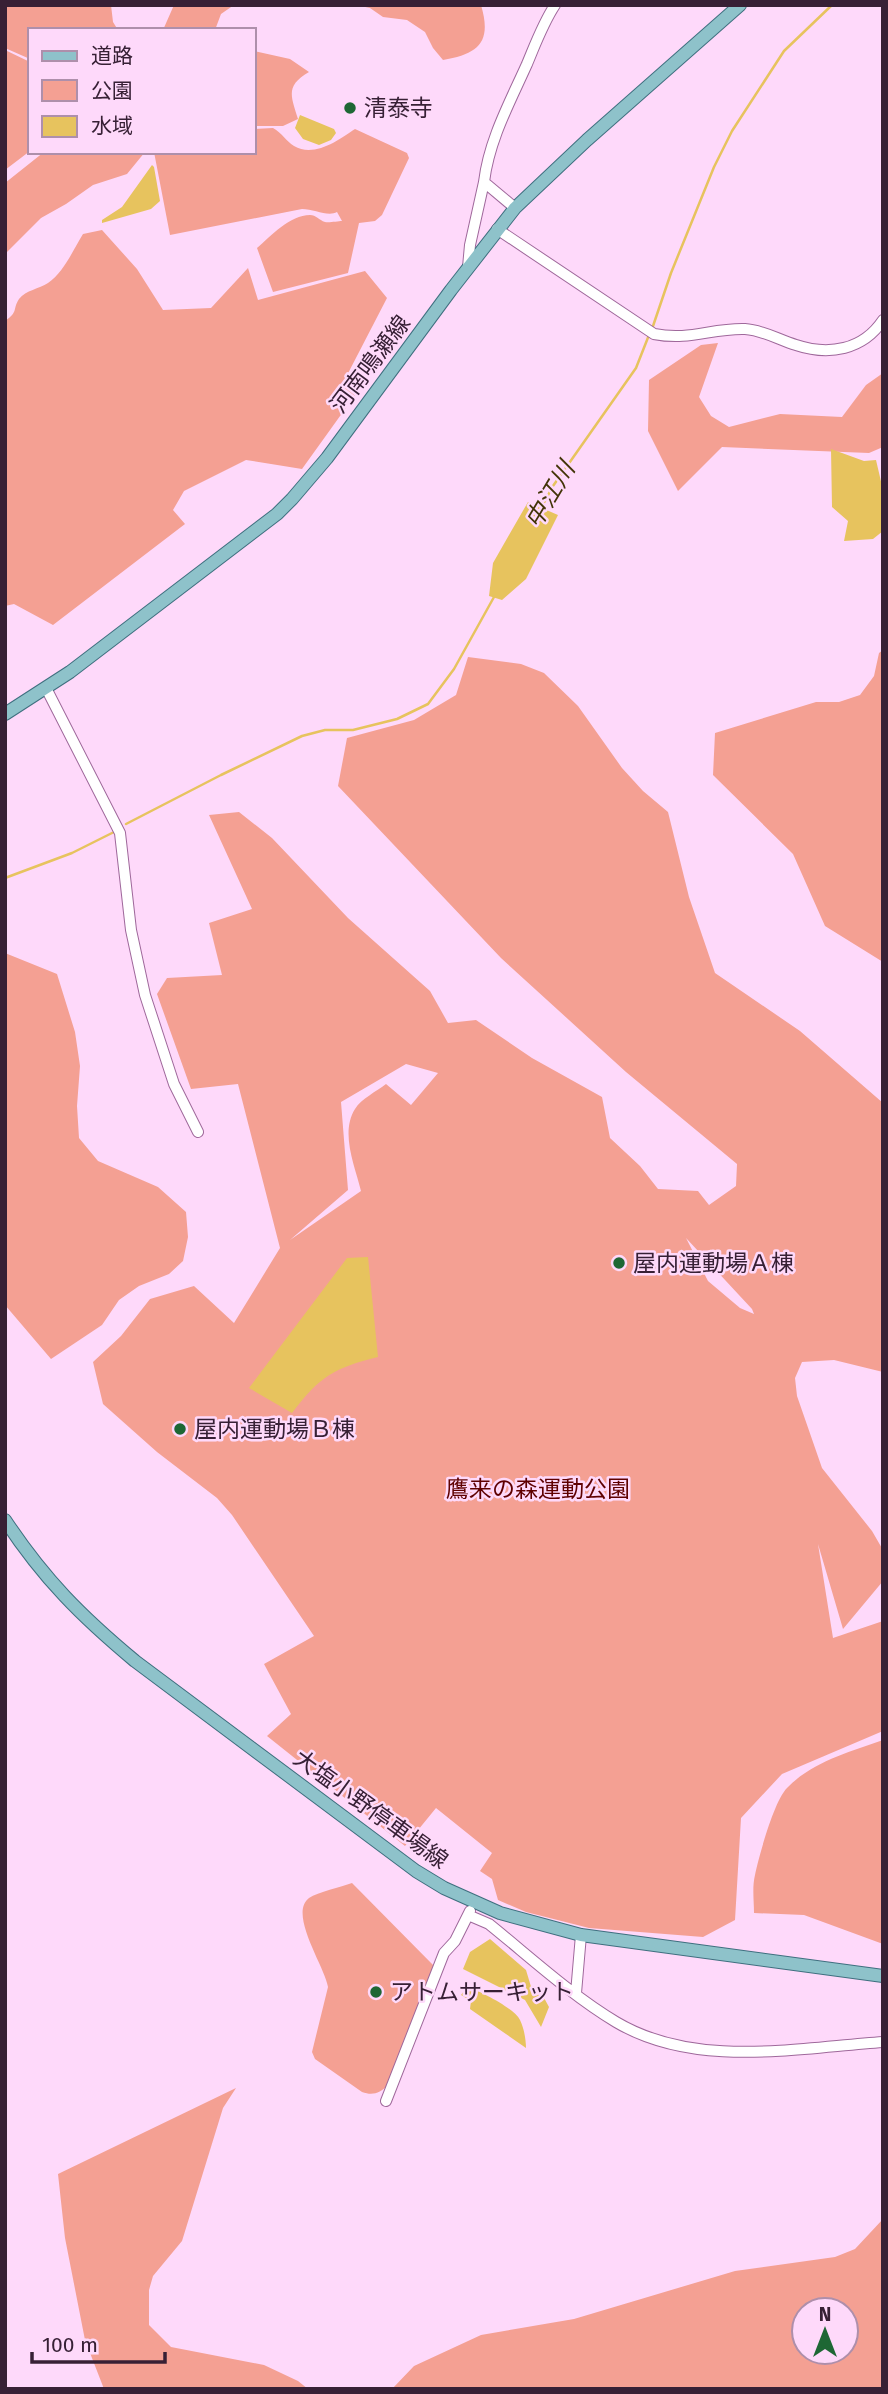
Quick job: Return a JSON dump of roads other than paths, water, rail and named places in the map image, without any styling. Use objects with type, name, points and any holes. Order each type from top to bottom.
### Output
[{"type":"main road","name":"河南鳴瀬線","points":[[5,714],[46,688],[277,514],[327,458],[468,267],[515,208],[587,140],[740,5]]},
{"type":"main road","name":"大塩小野停車場線","points":[[5,1520],[49,1581],[78,1612],[135,1661],[416,1871],[474,1902],[540,1926],[581,1936],[883,1976]]},
{"type":"street","points":[[468,267],[470,245],[497,133],[506,108],[555,5]]},
{"type":"street","points":[[484,182],[515,208]]},
{"type":"street","points":[[497,229],[651,332],[682,337],[746,329],[797,345],[826,350],[858,344],[871,335],[883,320]]},
{"type":"street","points":[[46,688],[120,833],[131,930],[145,995],[174,1084],[198,1132]]},
{"type":"street","points":[[386,2101],[444,1953],[455,1941],[474,1902]]},
{"type":"street","points":[[468,1916],[489,1924],[617,2022],[685,2048],[748,2052],[883,2042]]},
{"type":"street","points":[[576,1993],[581,1936]]},
{"type":"water","points":[[300,115],[334,129],[336,133],[331,140],[319,145],[303,139],[295,128]]},
{"type":"water","points":[[152,165],[160,201],[151,209],[102,223],[102,220],[122,207]]},
{"type":"water","points":[[831,449],[864,461],[876,460],[883,490],[883,531],[873,539],[844,541],[848,521],[832,507]]},
{"type":"water","points":[[528,502],[558,515],[526,579],[502,600],[489,596],[493,563]]},
{"type":"water","points":[[368,1257],[378,1357],[350,1365],[329,1375],[311,1390],[292,1413],[249,1388],[347,1258]]},
{"type":"water","points":[[490,1939],[526,1970],[532,1990],[543,1996],[549,2007],[541,2027],[525,2000],[463,1969],[470,1952]]},
{"type":"water","points":[[467,1987],[496,2000],[517,2015],[523,2027],[526,2048],[470,2009],[471,2001],[461,1995]]},
{"type":"waterway","name":"中江川","points":[[652,329],[671,273],[714,167],[732,131],[784,51],[832,5]]},
{"type":"waterway","name":"中江川","points":[[540,510],[553,486],[636,368],[649,335]]},
{"type":"waterway","name":"中江川","points":[[126,824],[302,736],[325,730],[353,730],[397,719],[428,704],[454,669],[494,597]]},
{"type":"waterway","name":"中江川","points":[[5,878],[72,853],[114,832]]},
{"type":"place","name":"清泰寺","points":[[350,108]]},
{"type":"place","name":"屋内運動場Ａ棟","points":[[619,1263]]},
{"type":"place","name":"屋内運動場Ｂ棟","points":[[180,1429]]},
{"type":"place","name":"アトムサーキット","points":[[376,1992]]},
{"type":"park label","name":"鷹来の森運動公園","points":[[538,1489]]}]
